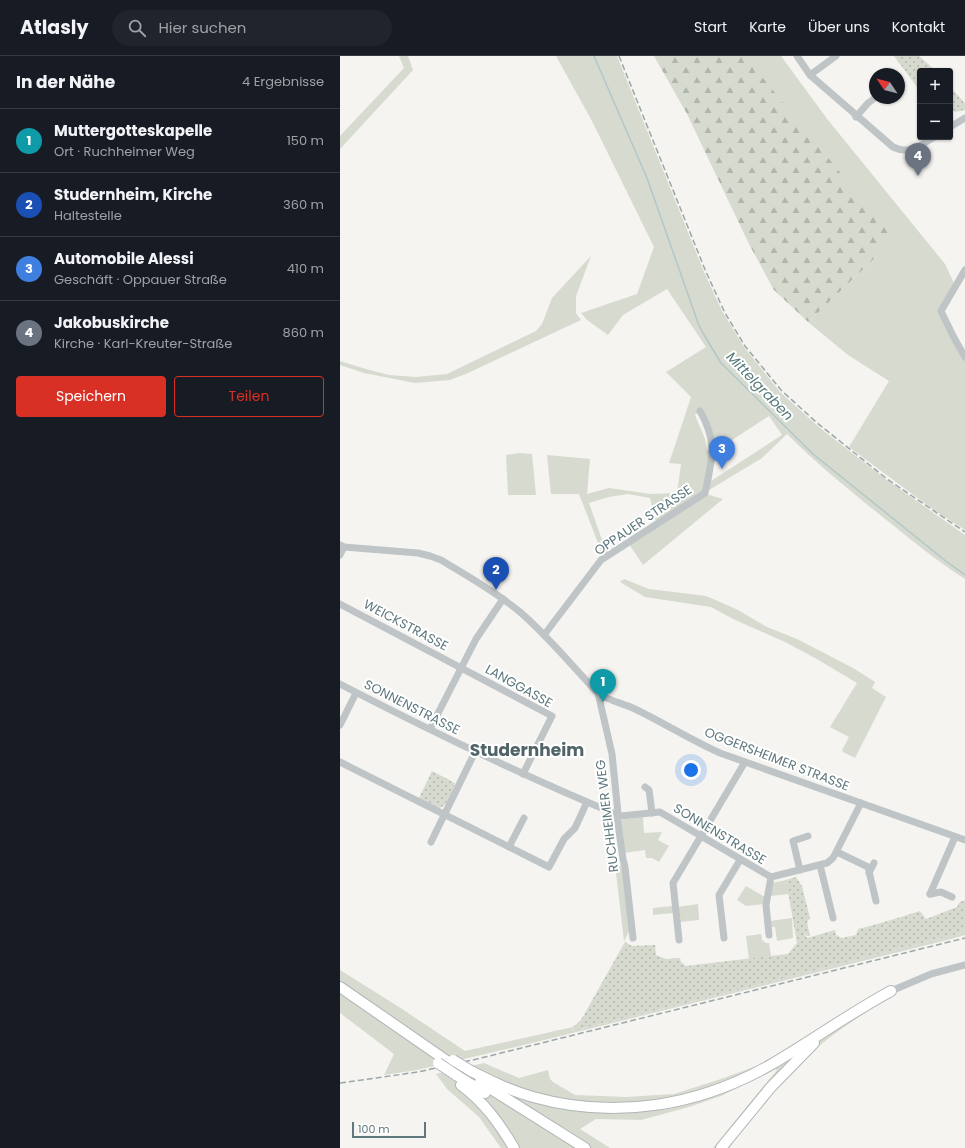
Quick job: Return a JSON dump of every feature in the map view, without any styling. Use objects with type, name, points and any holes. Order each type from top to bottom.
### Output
[{"type":"highway","points":[[340,987],[429,1048],[442,1062]]},
{"type":"highway","points":[[442,1062],[439,1068],[533,1097],[586,1107],[623,1108],[687,1100],[738,1081],[772,1064],[891,990]]},
{"type":"highway","points":[[340,995],[572,1148]]},
{"type":"highway","points":[[721,1148],[780,1077],[822,1034]]},
{"type":"highway","points":[[461,1074],[469,1091],[489,1110],[514,1148]]},
{"type":"highway","points":[[461,1074],[585,1148]]},
{"type":"street","points":[[797,56],[810,75],[893,148],[899,150],[914,150],[929,140]]},
{"type":"street","points":[[810,75],[836,56]]},
{"type":"street","points":[[856,116],[869,102]]},
{"type":"street","points":[[953,125],[965,118]]},
{"type":"street","points":[[965,270],[941,311],[965,358]]},
{"type":"street","name":"OPPAUER STRASSE","points":[[544,635],[601,560],[706,492],[713,450],[711,437],[700,412]]},
{"type":"street","points":[[340,555],[342,546]]},
{"type":"street","name":"OGGERSHEIMER STRASSE","points":[[342,546],[418,553],[430,556],[449,565],[504,599],[544,635],[598,693],[605,698],[634,708],[701,744],[745,762],[965,840]]},
{"type":"street","points":[[430,730],[476,639],[504,599]]},
{"type":"street","name":"WEICKSTRASSE","points":[[340,604],[462,668]]},
{"type":"street","name":"LANGGASSE","points":[[462,668],[552,716],[523,774]]},
{"type":"street","name":"SONNENSTRASSE","points":[[340,684],[475,752],[618,815],[621,816],[660,812],[771,877],[827,863],[837,852],[860,803]]},
{"type":"street","points":[[340,725],[356,692]]},
{"type":"street","name":"RUCHHEIMER WEG","points":[[598,693],[612,754],[633,938]]},
{"type":"street","points":[[431,842],[475,752]]},
{"type":"street","points":[[340,762],[549,867],[564,839],[575,828],[587,802]]},
{"type":"street","points":[[679,940],[672,883],[745,762]]},
{"type":"street","name":"SONNENSTRASSE","points":[[645,787],[649,790],[652,813]]},
{"type":"street","points":[[509,847],[524,818]]},
{"type":"street","points":[[800,870],[789,840],[808,836]]},
{"type":"street","points":[[952,897],[941,892],[930,894],[955,837]]},
{"type":"street","points":[[837,852],[868,867],[876,901]]},
{"type":"street","points":[[724,938],[719,895],[740,860]]},
{"type":"street","points":[[869,872],[874,863]]},
{"type":"street","points":[[820,865],[833,918]]},
{"type":"street","points":[[769,935],[766,905],[771,877]]},
{"type":"street","points":[[891,990],[931,974],[965,965]]},
{"type":"green space","points":[[399,56],[408,56],[413,70],[340,149],[340,136],[404,68]]},
{"type":"green space","points":[[556,56],[617,56],[704,272],[722,311],[744,347],[780,392],[820,428],[887,480],[965,535],[965,579],[926,552],[863,501],[824,469],[787,434],[762,458],[656,522],[650,498],[628,494],[609,497],[589,503],[601,537],[610,551],[603,556],[579,494],[551,494],[547,455],[590,459],[587,494],[609,488],[651,494],[677,493],[681,464],[669,463],[691,397],[666,372],[706,347],[667,289],[623,315],[608,335],[587,320],[581,313],[637,294],[654,247],[592,121]],"holes":[[[699,412],[712,450],[707,450],[705,439],[695,415]],[[769,416],[782,435],[711,481],[715,451]]]},
{"type":"green space","points":[[654,56],[745,56],[891,235],[880,253],[808,322],[774,290],[749,244],[687,114]]},
{"type":"green space","points":[[745,56],[781,56],[828,120],[945,264],[957,290],[944,311],[965,352],[965,530],[931,508],[849,447],[889,381],[848,355],[808,322],[880,253]]},
{"type":"green space","points":[[894,56],[919,56],[933,68],[917,68],[917,87],[905,71],[905,68],[903,68]]},
{"type":"green space","points":[[953,90],[965,103],[965,110],[955,112],[953,110]]},
{"type":"green space","points":[[591,256],[576,296],[576,313],[581,320],[468,373],[450,380],[415,383],[364,373],[340,365],[340,361],[389,375],[416,377],[447,374],[536,331],[542,324],[552,298]]},
{"type":"green space","points":[[519,453],[532,454],[536,495],[508,495],[506,455]]},
{"type":"green space","points":[[706,494],[723,499],[643,565],[629,544]]},
{"type":"green space","points":[[624,579],[649,589],[706,596],[736,609],[767,627],[797,639],[853,668],[875,682],[872,688],[886,697],[855,758],[842,750],[849,737],[830,727],[857,683],[785,642],[733,619],[711,607],[645,597],[620,582]]},
{"type":"green space","points":[[432,771],[455,783],[447,801],[442,807],[439,808],[419,798]]},
{"type":"green space","points":[[643,817],[644,833],[662,832],[658,840],[669,846],[659,862],[652,858],[646,858],[645,850],[623,853],[619,820]]},
{"type":"green space","points":[[622,862],[630,930],[624,941],[616,873]]},
{"type":"green space","points":[[796,877],[802,886],[810,918],[807,922],[810,936],[807,936],[804,933],[807,938],[835,930],[836,935],[842,938],[856,935],[858,929],[920,911],[926,919],[957,907],[960,902],[965,900],[965,932],[572,1031],[573,1027],[581,1020],[625,942],[632,946],[655,945],[656,955],[666,959],[680,958],[681,962],[686,966],[788,954],[797,943],[786,880]]},
{"type":"green space","points":[[786,880],[789,894],[770,896],[772,883]]},
{"type":"green space","points":[[746,886],[765,897],[764,904],[746,906],[737,900]]},
{"type":"green space","points":[[698,904],[699,920],[679,922],[677,907]]},
{"type":"green space","points":[[673,906],[673,913],[653,915],[653,908]]},
{"type":"green space","points":[[792,918],[793,938],[777,941],[775,927],[771,927],[770,921]]},
{"type":"green space","points":[[965,932],[965,935],[947,940],[520,1046],[417,1070],[384,1075],[394,1054],[340,1013],[340,970],[465,1051],[573,1027],[572,1031]]},
{"type":"green space","points":[[761,934],[762,940],[769,943],[771,956],[749,959],[746,936]]},
{"type":"green space","points":[[886,987],[891,998],[859,1017],[829,1038],[788,1074],[729,1148],[713,1148],[777,1070],[775,1069],[721,1096],[689,1107],[641,1120],[596,1119],[580,1129],[610,1148],[501,1148],[479,1117],[447,1089],[436,1074],[484,1063],[519,1078],[548,1070],[550,1079],[553,1082],[575,1095],[626,1097],[674,1094],[759,1065]]},
{"type":"waterway","name":"Mittelgraben","points":[[594,56],[647,178],[698,323],[721,363],[813,454],[965,575]]},
{"type":"railway","points":[[619,56],[706,272],[725,313],[745,346],[781,390],[816,422],[887,479],[965,532]]},
{"type":"railway","points":[[340,1083],[418,1072],[477,1059],[965,938]]},
{"type":"place","name":"Jakobuskirche","points":[[918,176]]},
{"type":"place","name":"Automobile Alessi","points":[[722,469]]},
{"type":"place","name":"Studernheim, Kirche","points":[[496,590]]},
{"type":"place","name":"Muttergotteskapelle","points":[[603,702]]},
{"type":"district","name":"Studernheim","points":[[527,750]]}]
